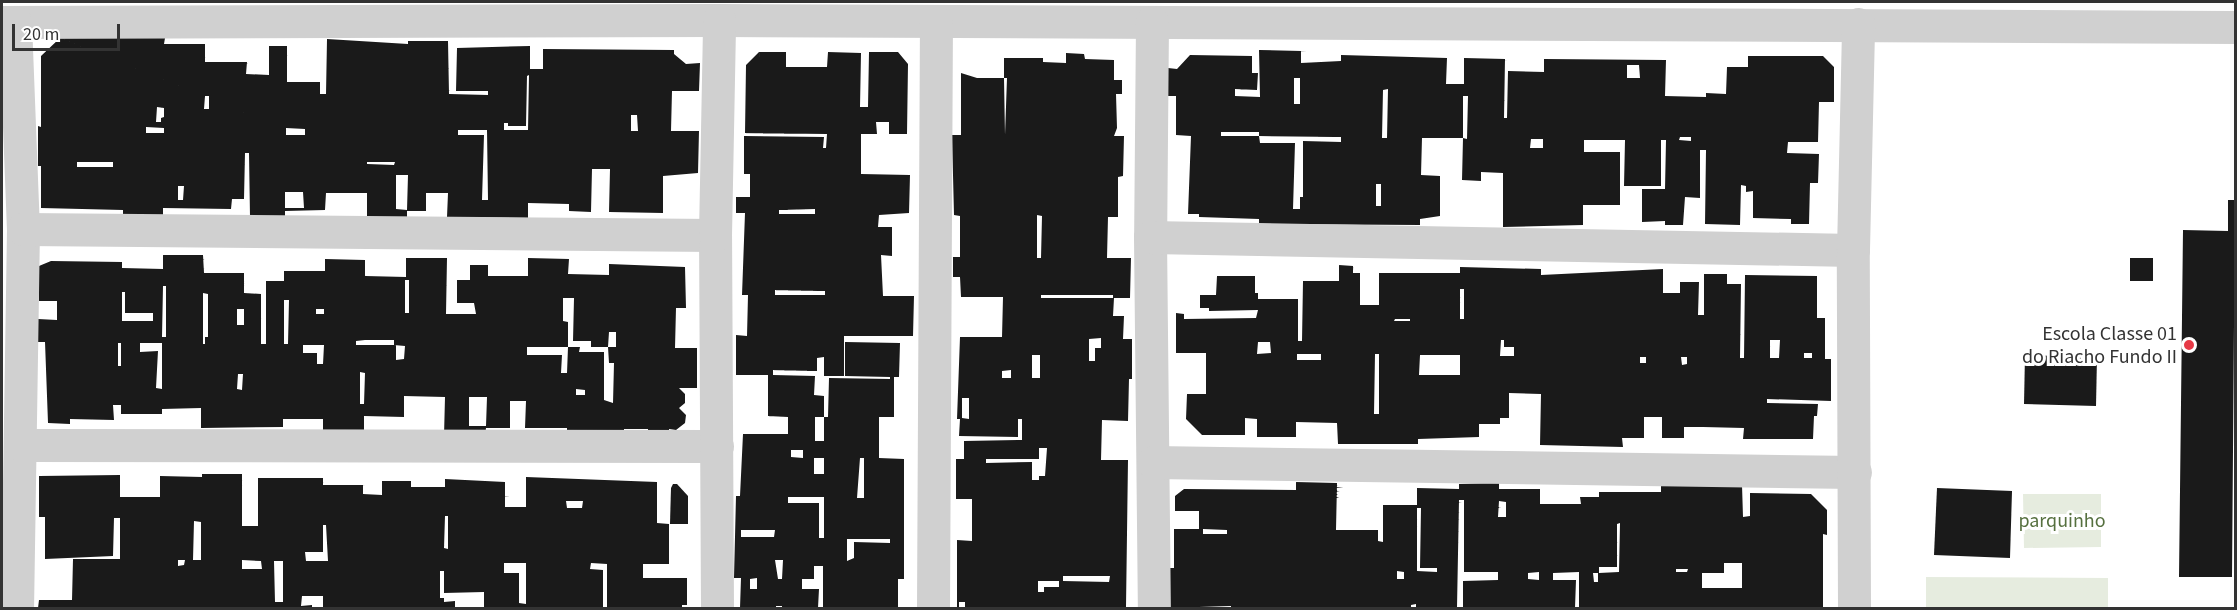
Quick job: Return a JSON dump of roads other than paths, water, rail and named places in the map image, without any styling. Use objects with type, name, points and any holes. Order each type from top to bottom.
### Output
[{"type":"street","points":[[717,609],[715,235],[718,20]]},
{"type":"street","points":[[17,609],[21,445],[22,229],[8,22],[718,20],[2235,27]]},
{"type":"street","points":[[933,609],[936,22]]},
{"type":"street","points":[[1152,22],[1150,237],[1154,609]]},
{"type":"street","points":[[1854,609],[1853,250],[1858,24]]},
{"type":"street","points":[[22,229],[715,235]]},
{"type":"street","points":[[1150,237],[1853,250]]},
{"type":"street","points":[[21,445],[717,446]]},
{"type":"street","points":[[1153,462],[1855,472]]},
{"type":"place","name":"Escola Classe 01 do Riacho Fundo II","points":[[2189,345]]},
{"type":"park label","name":"parquinho","points":[[2062,521]]}]
